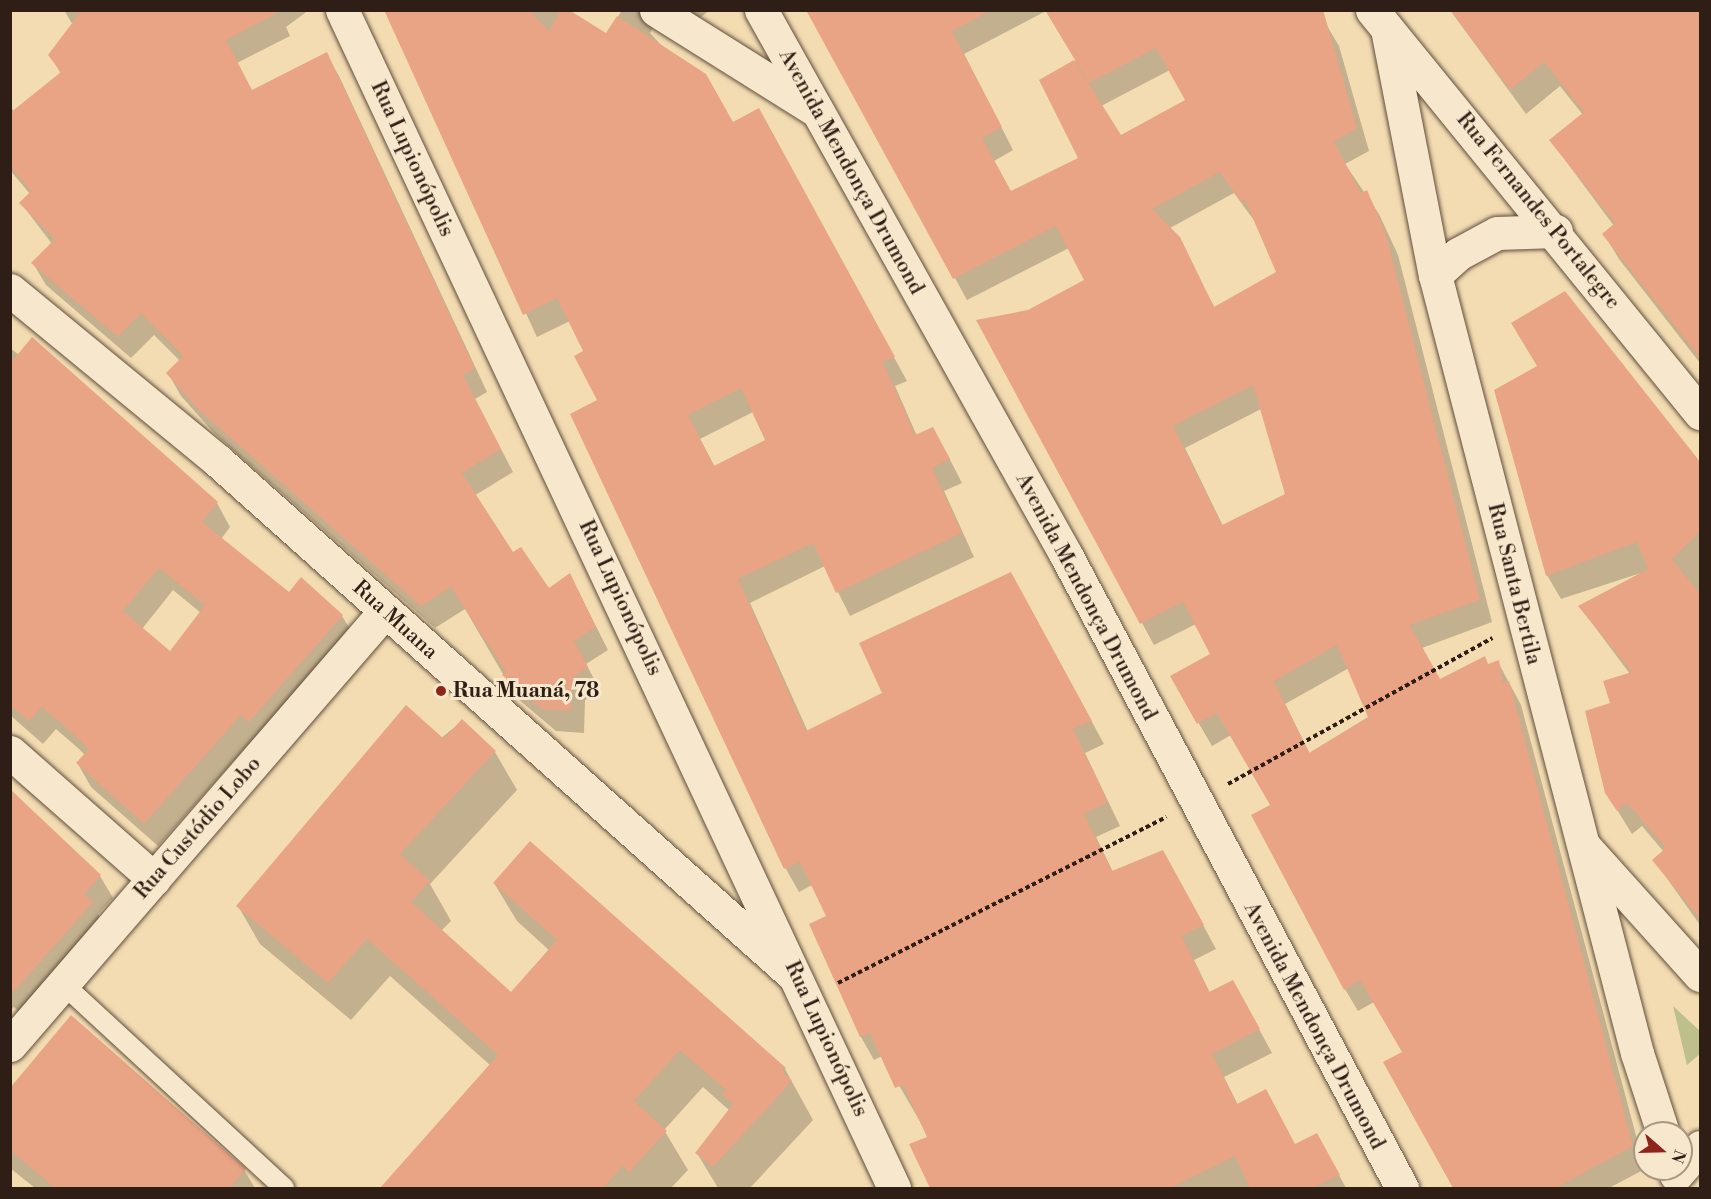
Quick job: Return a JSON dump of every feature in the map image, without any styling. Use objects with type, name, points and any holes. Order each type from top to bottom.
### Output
[{"type":"street","name":"Rua Lupionópolis","points":[[342,10],[800,981],[894,1188]]},
{"type":"street","points":[[656,10],[816,111]]},
{"type":"street","name":"Avenida Mendonça Drumond","points":[[761,10],[1066,555],[1402,1188]]},
{"type":"street","name":"Rua Fernandes Portalegre","points":[[1380,20],[1556,231],[1701,413]]},
{"type":"street","name":"Rua Santa Bertila","points":[[1380,20],[1435,275],[1581,843],[1660,1121]]},
{"type":"street","points":[[1435,275],[1458,254],[1497,233],[1556,231]]},
{"type":"street","name":"Rua Muana","points":[[10,290],[218,461],[800,981]]},
{"type":"street","name":"Rua Custódio Lobo","points":[[10,1045],[385,611]]},
{"type":"street","points":[[10,752],[154,879]]},
{"type":"street","points":[[1581,843],[1701,975]]},
{"type":"lane","points":[[63,984],[284,1188]]},
{"type":"green space","points":[[1673,1006],[1700,1031],[1700,1054],[1687,1065]]},
{"type":"building","points":[[82,10],[283,10],[226,40],[252,90],[327,52],[475,369],[463,375],[501,449],[462,473],[513,552],[521,547],[549,588],[570,573],[596,627],[574,641],[588,667],[573,677],[571,711],[542,709],[502,675],[506,672],[451,587],[421,606],[199,410],[166,373],[183,356],[141,313],[118,337],[31,263],[55,239],[19,203],[31,191],[10,166],[10,113],[61,72],[48,55]]},
{"type":"building","points":[[384,10],[529,10],[549,31],[561,10],[569,10],[606,33],[617,16],[706,74],[733,122],[759,108],[895,357],[883,362],[915,435],[933,427],[950,459],[932,468],[962,533],[836,593],[813,543],[738,579],[806,731],[882,693],[859,643],[1011,572],[1092,721],[1073,729],[1108,802],[1084,814],[1112,871],[1163,850],[1204,925],[1182,936],[1209,992],[1233,980],[1260,1029],[1212,1054],[1237,1104],[1266,1089],[1295,1144],[1317,1133],[1340,1175],[1313,1188],[1250,1188],[1235,1156],[1170,1188],[930,1188],[909,1144],[927,1137],[903,1085],[895,1088],[870,1033],[860,1037],[809,924],[826,916],[800,862],[784,869],[570,414],[597,400],[574,356],[583,351],[557,298],[523,315]],"holes":[[[741,388],[765,440],[714,466],[688,415]]]},
{"type":"building","points":[[806,10],[992,10],[952,31],[1002,127],[982,138],[1011,191],[1078,158],[1039,80],[1074,60],[1121,135],[1185,100],[1156,48],[1089,83],[1045,10],[1323,10],[1357,128],[1334,142],[1361,193],[1367,190],[1385,231],[1480,600],[1410,625],[1440,679],[1485,656],[1488,664],[1499,660],[1503,684],[1509,681],[1633,1146],[1556,1188],[1453,1188],[1383,1062],[1402,1052],[1360,980],[1344,990],[1251,815],[1270,805],[1217,713],[1197,724],[1170,676],[1210,654],[1183,602],[1140,624],[976,320],[1028,310],[1084,280],[1056,226],[953,279]],"holes":[[[1220,172],[1241,202],[1245,200],[1276,272],[1214,307],[1180,237],[1152,209]],[[1253,385],[1285,494],[1222,525],[1173,426]],[[1337,645],[1368,717],[1309,753],[1274,681]]]},
{"type":"building","points":[[1450,10],[1701,10],[1701,359],[1602,234],[1615,223],[1549,140],[1584,112],[1544,62],[1510,90]]},
{"type":"building","points":[[1565,291],[1701,463],[1701,531],[1672,559],[1701,595],[1701,920],[1652,860],[1666,848],[1627,803],[1617,811],[1605,793],[1585,711],[1610,703],[1603,681],[1632,672],[1578,606],[1648,569],[1637,542],[1546,576],[1494,390],[1537,366],[1511,323]]},
{"type":"building","points":[[32,337],[218,502],[202,522],[289,592],[301,577],[343,615],[249,722],[241,715],[144,824],[76,763],[89,749],[63,725],[42,707],[29,721],[10,705],[10,364]],"holes":[[[159,568],[205,605],[170,651],[123,611]]]},
{"type":"building","points":[[406,705],[444,739],[462,719],[496,751],[400,854],[430,881],[411,902],[511,992],[557,940],[493,883],[530,841],[786,1068],[782,1072],[792,1081],[713,1167],[695,1153],[733,1104],[722,1094],[726,1090],[680,1050],[634,1101],[667,1131],[629,1172],[623,1166],[603,1188],[380,1188],[498,1055],[367,939],[328,983],[236,906]]},
{"type":"building","points":[[10,789],[101,875],[84,894],[93,902],[10,996]]},
{"type":"building","points":[[71,1015],[246,1169],[229,1188],[55,1188],[10,1150],[10,1088]]},
{"type":"place","name":"Rua Muaná, 78","points":[[441,691]]}]
